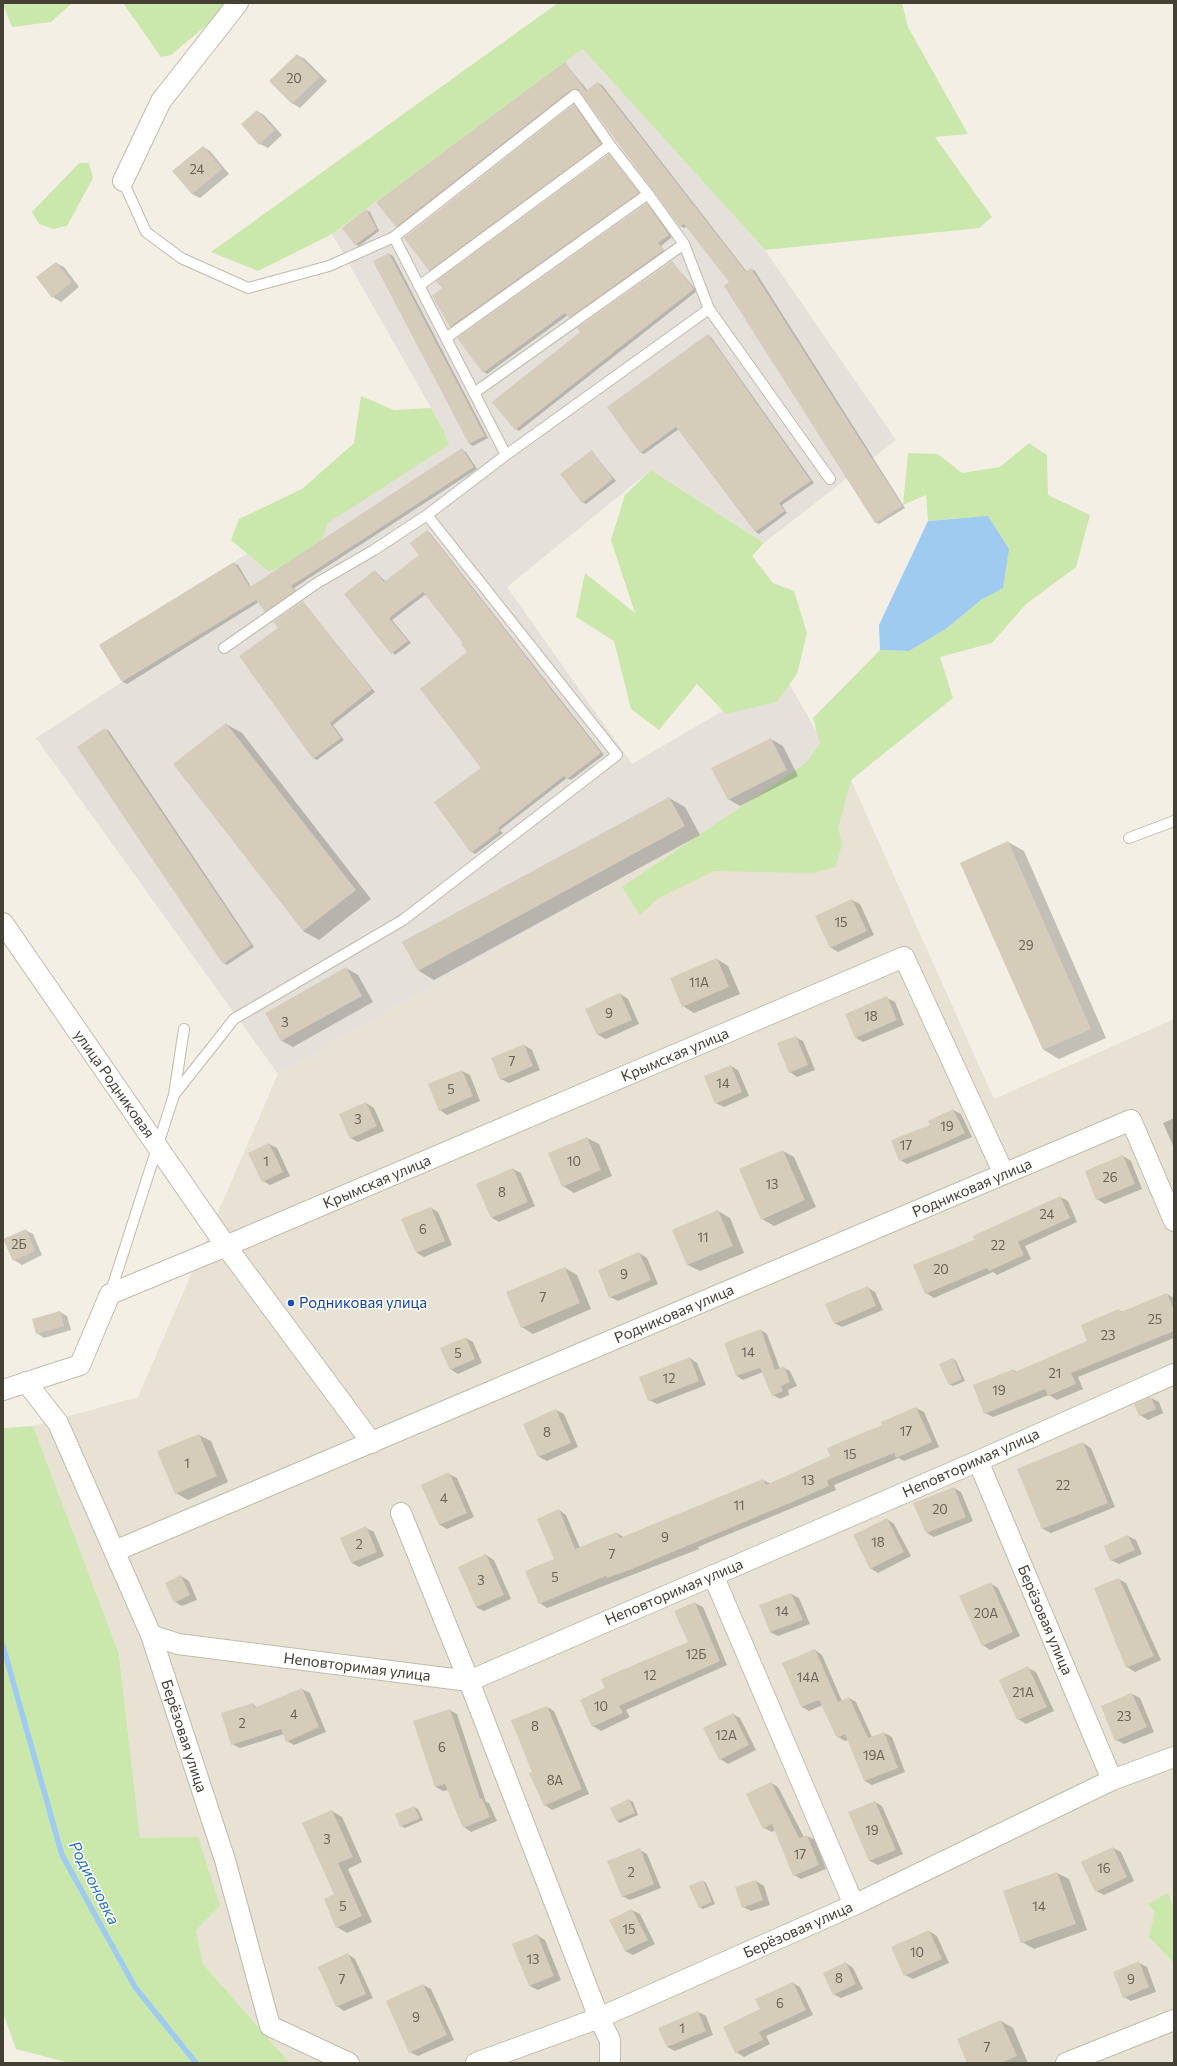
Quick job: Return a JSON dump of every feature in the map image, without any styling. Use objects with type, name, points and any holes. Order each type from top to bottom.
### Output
[{"type":"street","points":[[123,181],[161,101],[238,3]]},
{"type":"street","name":"улица Родниковая","points":[[3,923],[226,1246],[372,1443]]},
{"type":"street","name":"Крымская улица","points":[[226,1246],[904,957],[1004,1174]]},
{"type":"street","name":"Родниковая улица","points":[[115,1551],[1131,1120],[1174,1222]]},
{"type":"street","points":[[3,1390],[80,1365],[110,1294],[226,1246]]},
{"type":"street","name":"Неповторимая улица","points":[[150,1635],[178,1644],[469,1681],[978,1461],[1174,1374]]},
{"type":"street","name":"Берёзовая улица","points":[[26,1382],[58,1423],[115,1551],[150,1635],[225,1860],[270,2026],[349,2063]]},
{"type":"street","name":"Берёзовая улица","points":[[978,1461],[1112,1780]]},
{"type":"street","points":[[401,1513],[469,1681],[599,2018],[610,2040],[610,2063]]},
{"type":"street","points":[[713,1575],[854,1905]]},
{"type":"street","name":"Берёзовая улица","points":[[476,2063],[599,2018],[854,1905],[1112,1780],[1174,1757]]},
{"type":"street","points":[[1066,2063],[1174,2020]]},
{"type":"lane","points":[[123,181],[146,232],[181,258],[248,288],[329,266],[394,237],[575,95],[610,145],[684,244],[709,309],[830,479]]},
{"type":"lane","points":[[419,286],[610,145]]},
{"type":"lane","points":[[446,338],[648,194]]},
{"type":"lane","points":[[394,237],[506,455]]},
{"type":"lane","points":[[474,393],[684,244]]},
{"type":"lane","points":[[224,648],[317,583],[374,550],[427,515],[506,455],[709,309]]},
{"type":"lane","points":[[174,1095],[234,1019],[403,920],[616,755],[427,515]]},
{"type":"lane","points":[[1129,838],[1174,821]]},
{"type":"lane","points":[[110,1294],[174,1095],[184,1029]]},
{"type":"shaded area","points":[[583,48],[765,250],[896,440],[764,543],[651,470],[507,587],[632,764],[784,675],[832,758],[278,1074],[36,738],[122,682],[99,645],[234,562],[443,429],[332,234]]},
{"type":"shaded area","points":[[832,758],[851,780],[994,1099],[1174,1019],[1174,2063],[290,2063],[203,1964],[196,1930],[140,1838],[119,1654],[33,1426],[138,1397],[278,1074]]},
{"type":"green space","points":[[72,3],[51,22],[12,27],[3,4]]},
{"type":"green space","points":[[123,3],[233,3],[171,55],[161,57]]},
{"type":"green space","points":[[558,3],[902,3],[908,27],[968,134],[935,137],[992,217],[979,228],[765,250],[583,49],[332,234],[258,271],[211,252]]},
{"type":"green space","points":[[79,163],[89,163],[93,178],[67,226],[53,229],[39,224],[32,212]]},
{"type":"green space","points":[[361,396],[394,410],[431,408],[443,429],[449,445],[328,523],[314,560],[268,571],[231,540],[239,519],[302,489],[354,443]]},
{"type":"green space","points":[[1029,443],[1047,455],[1048,495],[1090,515],[1076,567],[1026,604],[992,643],[940,657],[953,698],[851,780],[838,828],[842,844],[836,867],[813,873],[714,871],[657,899],[640,915],[622,887],[806,763],[820,743],[813,718],[880,650],[909,651],[946,629],[981,600],[1003,588],[960,518],[928,521],[926,495],[903,505],[908,453],[938,454],[962,473],[1000,467]]},
{"type":"green space","points":[[651,470],[764,543],[752,556],[773,583],[794,591],[807,633],[797,674],[777,702],[726,714],[697,684],[659,730],[631,709],[614,641],[576,617],[585,573],[635,613],[611,540],[625,495]]},
{"type":"green space","points":[[33,1426],[119,1654],[140,1838],[198,1837],[220,1906],[196,1930],[203,1964],[290,2063],[70,2063],[16,2049],[3,2013],[3,1428]]},
{"type":"green space","points":[[1168,1893],[1174,1909],[1174,1963],[1149,1937],[1155,1912],[1148,1904]]},
{"type":"water","points":[[988,516],[1009,549],[1003,588],[981,600],[946,629],[909,651],[880,650],[879,625],[928,521]]},
{"type":"building","points":[[297,54],[320,77],[292,104],[269,81]]},
{"type":"building","points":[[565,62],[586,91],[598,82],[746,272],[751,268],[902,506],[875,523],[724,286],[729,282],[684,224],[680,227],[578,89],[571,90],[396,227],[376,202]]},
{"type":"building","points":[[574,104],[601,144],[429,271],[404,238]]},
{"type":"building","points":[[257,110],[275,130],[259,145],[241,124]]},
{"type":"building","points":[[203,146],[222,169],[192,194],[172,171]]},
{"type":"building","points":[[609,154],[639,193],[450,327],[432,296],[442,288],[436,281]]},
{"type":"building","points":[[647,203],[669,235],[658,243],[664,250],[569,318],[565,313],[483,373],[457,338]]},
{"type":"building","points":[[366,209],[377,229],[355,245],[342,228]]},
{"type":"building","points":[[389,253],[485,436],[469,444],[373,261]]},
{"type":"building","points":[[672,261],[694,289],[515,430],[492,402],[580,332],[577,328]]},
{"type":"building","points":[[56,262],[72,282],[52,298],[36,277]]},
{"type":"building","points":[[708,334],[811,481],[779,503],[785,511],[755,532],[676,427],[640,453],[607,407]]},
{"type":"building","points":[[462,448],[474,467],[291,586],[295,591],[265,612],[256,600],[122,682],[99,645],[234,562],[250,587]]},
{"type":"building","points":[[592,450],[613,479],[582,503],[560,474]]},
{"type":"building","points":[[427,530],[601,753],[567,779],[564,776],[498,828],[500,831],[471,853],[434,802],[481,768],[420,689],[467,652],[461,644],[463,643],[423,592],[389,618],[408,641],[391,654],[344,594],[375,570],[384,582],[419,555],[410,543]]},
{"type":"building","points":[[303,601],[372,689],[330,723],[341,738],[313,759],[239,656],[278,628],[273,622]]},
{"type":"building","points":[[226,723],[356,890],[303,931],[173,764]]},
{"type":"building","points":[[105,728],[251,945],[223,964],[77,747]]},
{"type":"building","points":[[771,738],[787,770],[728,800],[711,768]]},
{"type":"building","points":[[669,797],[685,826],[418,971],[402,942]]},
{"type":"building","points":[[1008,841],[1091,1029],[1043,1050],[960,863]]},
{"type":"building","points":[[852,899],[867,931],[830,948],[815,916]]},
{"type":"building","points":[[717,958],[729,987],[682,1007],[670,978]]},
{"type":"building","points":[[346,967],[362,996],[281,1041],[265,1013]]},
{"type":"building","points":[[620,993],[632,1020],[597,1035],[585,1009]]},
{"type":"building","points":[[887,996],[897,1020],[855,1038],[845,1014]]},
{"type":"building","points":[[796,1036],[808,1065],[789,1073],[777,1043]]},
{"type":"building","points":[[524,1044],[533,1066],[500,1080],[491,1058]]},
{"type":"building","points":[[731,1065],[742,1092],[715,1104],[704,1076]]},
{"type":"building","points":[[462,1070],[473,1096],[439,1111],[428,1084]]},
{"type":"building","points":[[366,1102],[377,1126],[350,1139],[339,1114]]},
{"type":"building","points":[[953,1109],[965,1133],[940,1145],[899,1161],[891,1140],[930,1125],[928,1121]]},
{"type":"building","points":[[587,1137],[601,1170],[562,1187],[548,1153]]},
{"type":"building","points":[[269,1143],[283,1172],[262,1182],[248,1153]]},
{"type":"building","points":[[783,1150],[805,1200],[761,1220],[739,1169]]},
{"type":"building","points":[[1123,1155],[1135,1184],[1096,1200],[1085,1171]]},
{"type":"building","points":[[513,1168],[528,1202],[491,1218],[476,1184]]},
{"type":"building","points":[[1060,1196],[1070,1218],[1018,1242],[1024,1255],[989,1271],[987,1268],[925,1294],[913,1265],[974,1240],[973,1236]]},
{"type":"building","points":[[431,1207],[445,1241],[416,1253],[401,1219]]},
{"type":"building","points":[[718,1210],[733,1246],[687,1265],[672,1230]]},
{"type":"building","points":[[26,1229],[35,1251],[13,1261],[3,1239]]},
{"type":"building","points":[[639,1252],[651,1280],[609,1298],[598,1270]]},
{"type":"building","points":[[565,1267],[580,1303],[521,1328],[506,1292]]},
{"type":"building","points":[[868,1286],[876,1306],[834,1324],[825,1304]]},
{"type":"building","points":[[1167,1293],[1174,1310],[1174,1331],[1071,1373],[1076,1384],[1048,1396],[1045,1389],[984,1414],[973,1385],[1014,1369],[1015,1372],[1087,1341],[1081,1325],[1119,1309],[1121,1312]]},
{"type":"building","points":[[60,1311],[64,1326],[36,1334],[32,1319]]},
{"type":"building","points":[[761,1329],[775,1370],[784,1366],[790,1382],[781,1386],[783,1391],[772,1396],[760,1368],[736,1376],[724,1343]]},
{"type":"building","points":[[466,1337],[475,1359],[450,1370],[440,1348]]},
{"type":"building","points":[[690,1357],[699,1381],[648,1401],[639,1377]]},
{"type":"building","points":[[953,1358],[962,1379],[949,1385],[939,1364]]},
{"type":"building","points":[[1151,1397],[1156,1409],[1139,1416],[1134,1404]]},
{"type":"building","points":[[916,1407],[932,1442],[896,1458],[894,1453],[827,1480],[829,1486],[797,1500],[632,1569],[607,1578],[606,1576],[539,1604],[525,1571],[554,1559],[537,1519],[559,1509],[575,1549],[617,1532],[620,1538],[763,1479],[766,1485],[830,1456],[827,1448],[882,1425],[881,1422]]},
{"type":"building","points":[[556,1409],[571,1443],[538,1457],[523,1424]]},
{"type":"building","points":[[199,1434],[217,1476],[175,1494],[157,1451]]},
{"type":"building","points":[[1083,1442],[1108,1503],[1042,1529],[1017,1469]]},
{"type":"building","points":[[449,1472],[467,1513],[439,1525],[421,1485]]},
{"type":"building","points":[[954,1487],[966,1517],[926,1533],[913,1503]]},
{"type":"building","points":[[887,1518],[904,1552],[870,1569],[853,1535]]},
{"type":"building","points":[[366,1526],[377,1552],[351,1563],[340,1538]]},
{"type":"building","points":[[1128,1535],[1135,1550],[1110,1561],[1104,1546]]},
{"type":"building","points":[[486,1554],[504,1595],[476,1607],[458,1567]]},
{"type":"building","points":[[181,1575],[190,1595],[174,1603],[165,1583]]},
{"type":"building","points":[[1119,1578],[1154,1656],[1126,1668],[1094,1588]]},
{"type":"building","points":[[991,1582],[1013,1632],[982,1646],[959,1596]]},
{"type":"building","points":[[791,1593],[803,1620],[770,1632],[759,1605]]},
{"type":"building","points":[[695,1602],[720,1661],[619,1706],[623,1713],[592,1727],[580,1700],[605,1688],[601,1679],[688,1642],[674,1611]]},
{"type":"building","points":[[815,1649],[838,1702],[849,1697],[868,1738],[884,1732],[898,1768],[864,1781],[845,1734],[837,1738],[819,1700],[801,1707],[782,1663]]},
{"type":"building","points":[[1028,1666],[1047,1707],[1017,1720],[999,1680]]},
{"type":"building","points":[[302,1688],[319,1727],[286,1742],[281,1729],[231,1745],[221,1713],[253,1703],[254,1708]]},
{"type":"building","points":[[1132,1693],[1147,1727],[1115,1741],[1101,1706]]},
{"type":"building","points":[[547,1706],[582,1789],[544,1806],[529,1773],[532,1772],[511,1720]]},
{"type":"building","points":[[450,1709],[480,1799],[482,1798],[490,1817],[463,1828],[445,1784],[435,1787],[413,1721]]},
{"type":"building","points":[[733,1713],[749,1745],[719,1760],[703,1728]]},
{"type":"building","points":[[771,1782],[799,1838],[807,1835],[819,1865],[793,1876],[772,1824],[763,1829],[746,1794]]},
{"type":"building","points":[[629,1799],[635,1813],[616,1821],[610,1808]]},
{"type":"building","points":[[875,1801],[896,1850],[869,1861],[848,1812]]},
{"type":"building","points":[[414,1806],[420,1818],[400,1827],[395,1814]]},
{"type":"building","points":[[332,1810],[353,1857],[338,1863],[362,1916],[336,1928],[324,1899],[334,1894],[302,1823]]},
{"type":"building","points":[[1113,1847],[1127,1877],[1095,1892],[1081,1862]]},
{"type":"building","points":[[640,1848],[654,1884],[622,1897],[607,1861]]},
{"type":"building","points":[[1057,1872],[1076,1924],[1021,1943],[1003,1891]]},
{"type":"building","points":[[703,1880],[712,1902],[699,1908],[689,1886]]},
{"type":"building","points":[[756,1880],[763,1900],[742,1908],[735,1887]]},
{"type":"building","points":[[632,1909],[648,1940],[625,1951],[609,1920]]},
{"type":"building","points":[[929,1930],[942,1959],[904,1976],[891,1947]]},
{"type":"building","points":[[537,1934],[554,1976],[529,1986],[512,1944]]},
{"type":"building","points":[[348,1953],[366,1994],[336,2007],[318,1967]]},
{"type":"building","points":[[1139,1961],[1149,1987],[1123,1998],[1113,1972]]},
{"type":"building","points":[[846,1962],[856,1984],[833,1995],[823,1973]]},
{"type":"building","points":[[793,1982],[806,2010],[759,2032],[763,2040],[735,2053],[723,2027],[760,2009],[755,1999]]},
{"type":"building","points":[[423,1984],[447,2035],[409,2053],[386,2001]]},
{"type":"building","points":[[698,2011],[706,2031],[667,2047],[658,2028]]},
{"type":"building","points":[[1001,2020],[1017,2056],[1001,2063],[967,2063],[957,2039]]},
{"type":"waterway","name":"Родионовка","points":[[3,1646],[62,1855],[135,1987],[196,2063]]},
{"type":"place","name":"Родниковая улица","points":[[291,1303]]}]
